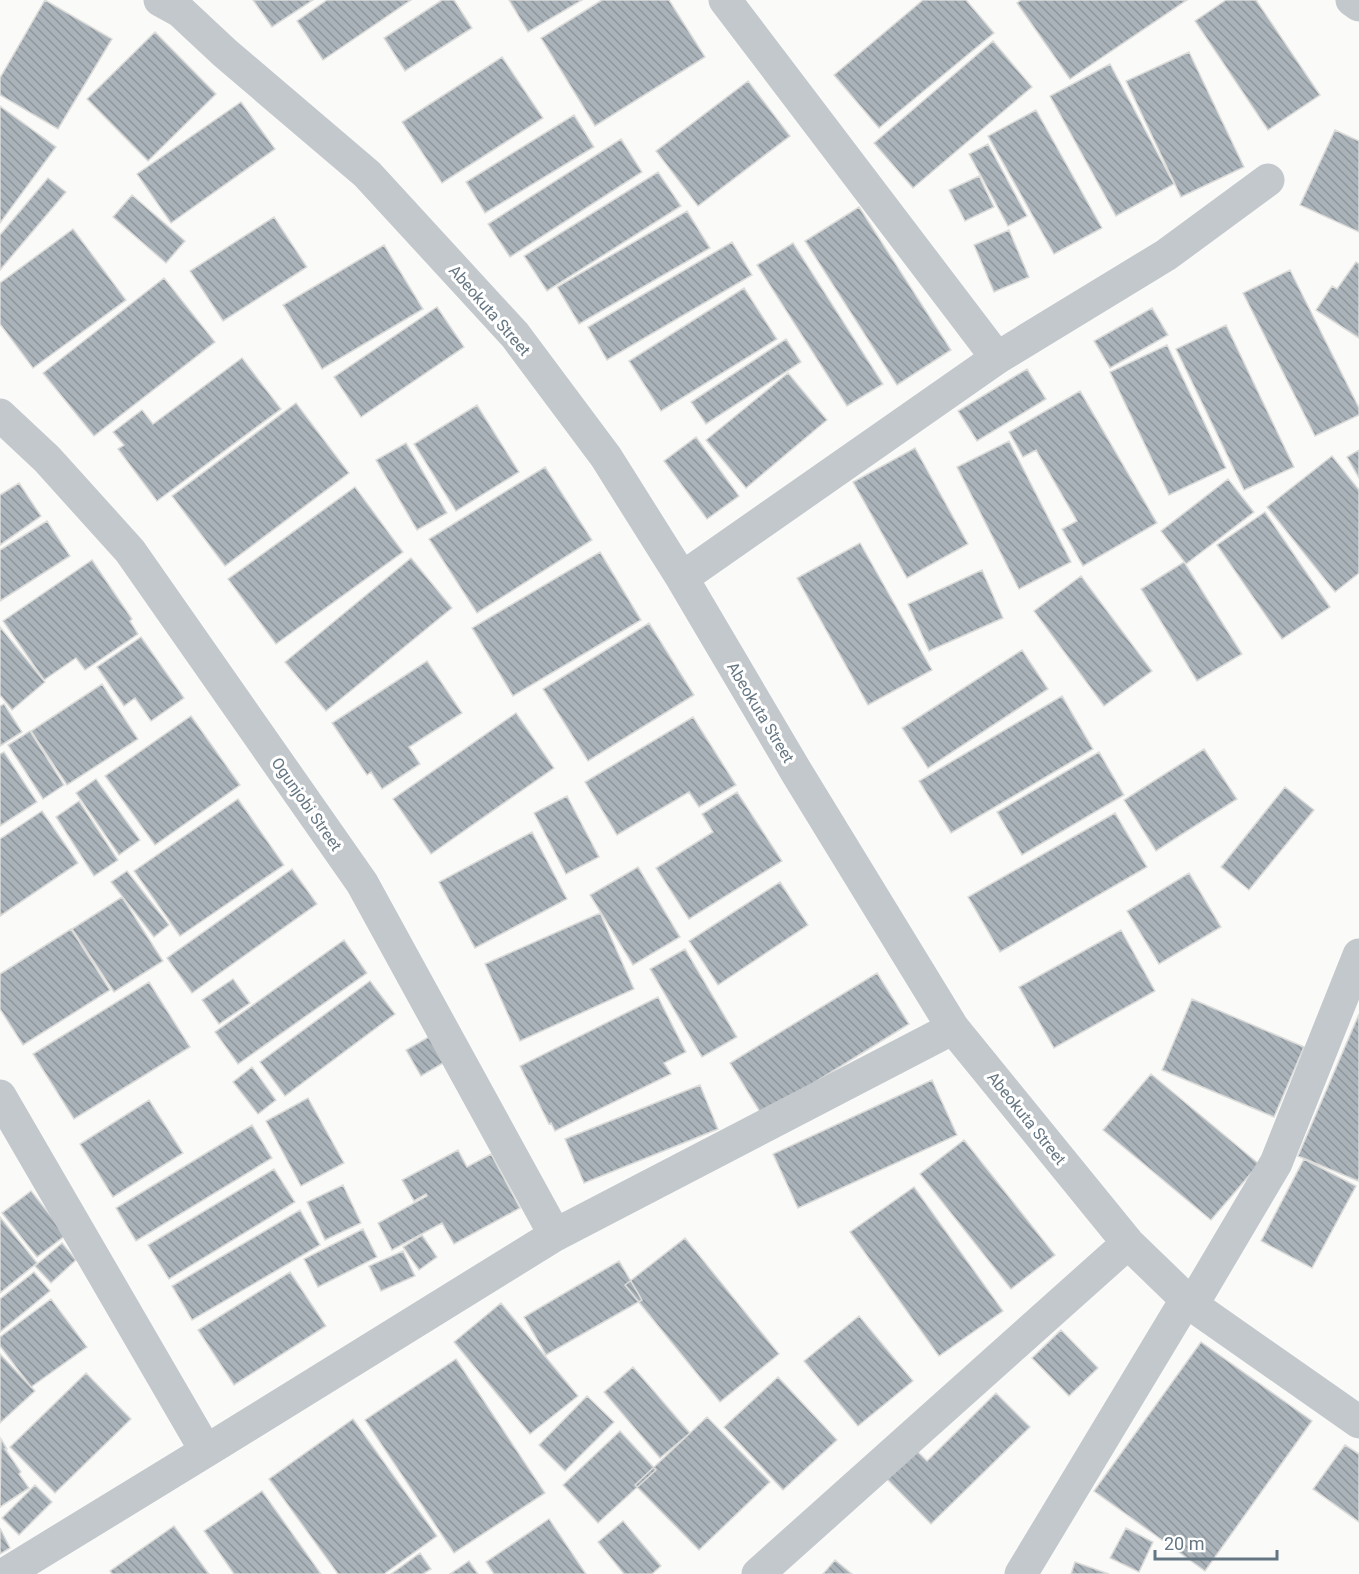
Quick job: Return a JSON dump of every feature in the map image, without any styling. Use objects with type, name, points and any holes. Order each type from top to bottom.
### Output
[{"type":"street","name":"Abeokuta Street","points":[[160,0],[180,11],[225,53],[367,174],[515,335],[606,457],[682,578],[797,773],[953,1028],[1128,1243],[1189,1302],[1359,1422]]},
{"type":"street","points":[[725,0],[997,358]]},
{"type":"street","points":[[1352,0],[1359,5]]},
{"type":"street","points":[[682,578],[997,358],[1166,255],[1268,180]]},
{"type":"street","name":"Ogunjobi Street","points":[[0,415],[48,459],[130,551],[362,883],[555,1234]]},
{"type":"street","points":[[1022,1574],[1276,1163],[1359,955]]},
{"type":"street","points":[[5,1574],[555,1234],[953,1028]]},
{"type":"street","points":[[0,1096],[206,1451]]},
{"type":"street","points":[[758,1574],[1128,1243]]},
{"type":"building","points":[[45,0],[112,39],[58,129],[0,95],[0,78]]},
{"type":"building","points":[[253,0],[313,0],[272,27]]},
{"type":"building","points":[[327,0],[411,0],[323,60],[297,21]]},
{"type":"building","points":[[442,0],[454,0],[472,28],[405,71],[384,38]]},
{"type":"building","points":[[509,0],[582,0],[528,32]]},
{"type":"building","points":[[602,0],[669,0],[705,57],[595,126],[541,38]]},
{"type":"building","points":[[923,0],[966,0],[994,33],[879,128],[834,75]]},
{"type":"building","points":[[1021,0],[1187,0],[1070,79],[1017,3]]},
{"type":"building","points":[[1226,0],[1256,0],[1320,95],[1268,130],[1195,21]]},
{"type":"building","points":[[155,32],[216,94],[148,161],[87,99]]},
{"type":"building","points":[[993,41],[1032,87],[913,188],[874,143]]},
{"type":"building","points":[[1189,52],[1244,167],[1181,197],[1126,81]]},
{"type":"building","points":[[502,57],[543,118],[442,183],[402,122]]},
{"type":"building","points":[[1110,64],[1174,184],[1116,216],[1050,96]]},
{"type":"building","points":[[748,81],[790,136],[698,206],[656,151]]},
{"type":"building","points":[[241,102],[275,149],[171,223],[137,174]]},
{"type":"building","points":[[0,106],[56,147],[0,223]]},
{"type":"building","points":[[1036,110],[1102,228],[1054,254],[988,136]]},
{"type":"building","points":[[574,115],[594,147],[485,213],[466,182]]},
{"type":"building","points":[[1335,130],[1359,141],[1359,232],[1300,205]]},
{"type":"building","points":[[621,139],[642,172],[510,257],[488,224]]},
{"type":"building","points":[[988,144],[1027,216],[1008,226],[969,154]]},
{"type":"building","points":[[658,172],[681,206],[547,291],[524,256]]},
{"type":"building","points":[[979,176],[994,207],[965,221],[949,190]]},
{"type":"building","points":[[48,178],[66,192],[0,270],[0,235]]},
{"type":"building","points":[[132,195],[185,241],[166,263],[113,217]]},
{"type":"building","points":[[859,207],[951,350],[897,385],[805,241]]},
{"type":"building","points":[[687,211],[710,248],[579,324],[557,287]]},
{"type":"building","points":[[274,217],[307,267],[223,321],[190,271]]},
{"type":"building","points":[[73,229],[126,300],[33,368],[0,324],[0,283]]},
{"type":"building","points":[[1009,230],[1029,277],[994,292],[974,245]]},
{"type":"building","points":[[732,242],[752,275],[607,360],[588,327]]},
{"type":"building","points":[[793,243],[883,384],[847,406],[757,265]]},
{"type":"building","points":[[384,245],[423,309],[322,369],[283,305]]},
{"type":"building","points":[[1356,262],[1359,264],[1359,338],[1316,310],[1332,286],[1337,289]]},
{"type":"building","points":[[1290,270],[1359,408],[1359,415],[1315,436],[1243,293]]},
{"type":"building","points":[[164,278],[215,342],[94,436],[43,373]]},
{"type":"building","points":[[744,288],[777,339],[661,411],[629,361]]},
{"type":"building","points":[[437,307],[464,347],[361,417],[334,377]]},
{"type":"building","points":[[1152,308],[1168,335],[1110,368],[1094,341]]},
{"type":"building","points":[[1226,325],[1294,467],[1244,490],[1176,349]]},
{"type":"building","points":[[786,339],[801,362],[706,424],[691,402]]},
{"type":"building","points":[[1167,345],[1226,468],[1169,495],[1110,372]]},
{"type":"building","points":[[242,358],[281,409],[157,501],[118,449],[124,445],[113,432],[142,410],[153,424]]},
{"type":"building","points":[[1027,369],[1046,399],[977,441],[958,411]]},
{"type":"building","points":[[788,373],[827,420],[746,488],[706,440]]},
{"type":"building","points":[[1080,391],[1157,523],[1083,566],[1062,529],[1077,521],[1036,450],[1023,457],[1009,432]]},
{"type":"building","points":[[296,403],[349,473],[225,566],[172,496]]},
{"type":"building","points":[[477,405],[519,472],[456,511],[414,444]]},
{"type":"building","points":[[696,437],[739,496],[707,519],[664,461]]},
{"type":"building","points":[[1009,441],[1071,562],[1019,589],[957,467]]},
{"type":"building","points":[[406,443],[447,513],[417,530],[376,460]]},
{"type":"building","points":[[915,448],[968,544],[907,578],[853,482]]},
{"type":"building","points":[[1359,450],[1359,478],[1347,457]]},
{"type":"building","points":[[1332,456],[1359,490],[1359,573],[1335,592],[1267,507]]},
{"type":"building","points":[[545,467],[592,540],[477,613],[429,539]]},
{"type":"building","points":[[1228,479],[1254,512],[1186,564],[1161,531]]},
{"type":"building","points":[[19,483],[41,516],[0,545],[0,495]]},
{"type":"building","points":[[355,487],[403,552],[276,644],[228,579]]},
{"type":"building","points":[[1265,512],[1330,607],[1282,639],[1217,545]]},
{"type":"building","points":[[47,521],[70,556],[0,601],[0,550]]},
{"type":"building","points":[[860,543],[932,670],[868,705],[797,578]]},
{"type":"building","points":[[600,552],[641,620],[513,696],[472,628]]},
{"type":"building","points":[[411,558],[452,608],[326,711],[285,662]]},
{"type":"building","points":[[92,560],[132,619],[130,621],[138,634],[85,670],[76,658],[44,680],[3,621]]},
{"type":"building","points":[[1184,562],[1242,654],[1197,681],[1141,589]]},
{"type":"building","points":[[982,570],[1003,618],[929,651],[908,604]]},
{"type":"building","points":[[1081,576],[1152,671],[1104,706],[1034,611]]},
{"type":"building","points":[[649,623],[694,695],[588,761],[543,689]]},
{"type":"building","points":[[0,627],[45,682],[12,710],[0,695]]},
{"type":"building","points":[[141,637],[184,698],[151,721],[135,698],[124,706],[97,667]]},
{"type":"building","points":[[1022,650],[1048,689],[928,768],[902,728]]},
{"type":"building","points":[[427,661],[462,713],[409,747],[420,764],[382,789],[371,772],[367,775],[332,723]]},
{"type":"building","points":[[102,684],[138,739],[67,785],[31,731]]},
{"type":"building","points":[[1062,696],[1093,749],[951,833],[919,781]]},
{"type":"building","points":[[4,704],[22,732],[0,746],[0,706]]},
{"type":"building","points":[[516,713],[554,768],[431,854],[393,799]]},
{"type":"building","points":[[191,716],[240,785],[155,845],[105,776]]},
{"type":"building","points":[[693,717],[736,785],[699,807],[689,792],[617,835],[585,782]]},
{"type":"building","points":[[30,731],[64,785],[43,799],[8,745]]},
{"type":"building","points":[[1204,749],[1237,799],[1156,851],[1124,800]]},
{"type":"building","points":[[4,752],[37,802],[0,826],[0,754]]},
{"type":"building","points":[[1099,752],[1124,795],[1022,855],[997,812]]},
{"type":"building","points":[[96,779],[140,840],[119,855],[76,793]]},
{"type":"building","points":[[1285,787],[1314,810],[1249,890],[1221,867]]},
{"type":"building","points":[[737,792],[782,861],[689,919],[656,868],[713,832],[702,814]]},
{"type":"building","points":[[567,796],[599,857],[566,874],[534,813]]},
{"type":"building","points":[[238,799],[284,865],[180,936],[134,871]]},
{"type":"building","points":[[79,801],[118,860],[94,876],[56,817]]},
{"type":"building","points":[[42,811],[78,863],[0,916],[0,839]]},
{"type":"building","points":[[1115,813],[1147,867],[1000,952],[968,897]]},
{"type":"building","points":[[532,832],[567,899],[475,948],[439,882]]},
{"type":"building","points":[[638,867],[680,937],[633,965],[590,895]]},
{"type":"building","points":[[292,869],[317,904],[192,993],[167,958]]},
{"type":"building","points":[[127,871],[169,925],[154,937],[111,882]]},
{"type":"building","points":[[1189,873],[1221,927],[1159,964],[1127,911]]},
{"type":"building","points":[[780,882],[808,925],[718,985],[689,941]]},
{"type":"building","points":[[122,897],[163,961],[114,992],[72,929]]},
{"type":"building","points":[[600,913],[634,989],[520,1041],[485,964]]},
{"type":"building","points":[[71,929],[110,990],[23,1045],[0,1009],[0,974]]},
{"type":"building","points":[[1121,930],[1155,991],[1054,1048],[1019,987]]},
{"type":"building","points":[[344,940],[367,973],[238,1064],[215,1032]]},
{"type":"building","points":[[685,949],[737,1037],[702,1057],[650,969]]},
{"type":"building","points":[[877,973],[909,1024],[762,1115],[730,1063]]},
{"type":"building","points":[[233,979],[250,1003],[219,1024],[202,1000]]},
{"type":"building","points":[[370,981],[395,1014],[285,1096],[260,1062]]},
{"type":"building","points":[[149,982],[190,1047],[74,1119],[33,1054]]},
{"type":"building","points":[[658,997],[686,1052],[664,1063],[671,1074],[555,1131],[551,1123],[549,1124],[520,1066]]},
{"type":"building","points":[[1192,999],[1304,1047],[1274,1117],[1162,1070]]},
{"type":"building","points":[[1359,1014],[1359,1177],[1358,1181],[1298,1156]]},
{"type":"building","points":[[434,1034],[450,1059],[421,1076],[406,1050]]},
{"type":"building","points":[[252,1067],[276,1100],[258,1114],[233,1082]]},
{"type":"building","points":[[1151,1074],[1259,1164],[1211,1220],[1103,1130]]},
{"type":"building","points":[[932,1080],[957,1135],[798,1208],[773,1154]]},
{"type":"building","points":[[700,1085],[718,1129],[584,1183],[565,1139]]},
{"type":"building","points":[[308,1098],[344,1163],[301,1186],[266,1121]]},
{"type":"building","points":[[149,1100],[183,1153],[113,1197],[80,1144]]},
{"type":"building","points":[[252,1125],[272,1158],[136,1241],[116,1208]]},
{"type":"building","points":[[964,1140],[1055,1255],[1011,1289],[920,1174]]},
{"type":"building","points":[[458,1150],[467,1167],[491,1154],[520,1208],[454,1244],[442,1223],[392,1250],[378,1223],[427,1196],[426,1194],[414,1201],[402,1180]]},
{"type":"building","points":[[1304,1159],[1356,1186],[1312,1268],[1261,1241]]},
{"type":"building","points":[[274,1169],[295,1202],[169,1279],[148,1245]]},
{"type":"building","points":[[343,1185],[361,1223],[325,1240],[307,1202]]},
{"type":"building","points":[[914,1187],[1003,1311],[939,1356],[850,1232]]},
{"type":"building","points":[[31,1191],[66,1235],[37,1257],[2,1213]]},
{"type":"building","points":[[300,1210],[320,1245],[192,1320],[172,1286]]},
{"type":"building","points":[[0,1217],[37,1263],[0,1293]]},
{"type":"building","points":[[363,1229],[377,1257],[318,1287],[304,1259]]},
{"type":"building","points":[[422,1235],[437,1257],[419,1270],[403,1247]]},
{"type":"building","points":[[685,1238],[779,1354],[720,1402],[625,1285]]},
{"type":"building","points":[[62,1243],[76,1260],[51,1283],[35,1266]]},
{"type":"building","points":[[403,1251],[415,1276],[381,1291],[369,1266]]},
{"type":"building","points":[[619,1261],[642,1300],[546,1355],[524,1317]]},
{"type":"building","points":[[34,1272],[50,1291],[0,1332],[0,1299]]},
{"type":"building","points":[[290,1272],[326,1326],[234,1385],[198,1330]]},
{"type":"building","points":[[51,1299],[87,1347],[31,1387],[0,1346],[0,1337]]},
{"type":"building","points":[[501,1303],[578,1396],[530,1434],[454,1342]]},
{"type":"building","points":[[859,1316],[913,1381],[858,1426],[804,1361]]},
{"type":"building","points":[[1061,1330],[1098,1368],[1069,1396],[1032,1358]]},
{"type":"building","points":[[1201,1342],[1312,1421],[1205,1571],[1094,1491]]},
{"type":"building","points":[[0,1354],[35,1391],[0,1423]]},
{"type":"building","points":[[456,1359],[545,1493],[454,1553],[365,1420]]},
{"type":"building","points":[[633,1367],[690,1433],[660,1458],[604,1392]]},
{"type":"building","points":[[86,1373],[131,1419],[55,1493],[10,1447]]},
{"type":"building","points":[[778,1377],[837,1440],[783,1490],[724,1427]]},
{"type":"building","points":[[996,1393],[1030,1427],[931,1524],[887,1479],[916,1450],[927,1461]]},
{"type":"building","points":[[587,1396],[614,1422],[565,1471],[539,1445]]},
{"type":"building","points":[[707,1417],[770,1482],[699,1550],[635,1485]]},
{"type":"building","points":[[353,1419],[437,1536],[384,1574],[338,1574],[269,1479]]},
{"type":"building","points":[[620,1431],[656,1470],[598,1523],[563,1485]]},
{"type":"building","points":[[1,1439],[29,1488],[0,1507]]},
{"type":"building","points":[[1345,1445],[1359,1454],[1359,1522],[1313,1489]]},
{"type":"building","points":[[35,1485],[52,1502],[19,1535],[2,1518]]},
{"type":"building","points":[[262,1491],[321,1574],[234,1574],[204,1531]]},
{"type":"building","points":[[549,1519],[586,1574],[494,1574],[486,1562]]},
{"type":"building","points":[[623,1521],[661,1566],[652,1574],[624,1574],[598,1542]]},
{"type":"building","points":[[174,1526],[209,1574],[112,1574],[110,1571]]},
{"type":"building","points":[[0,1528],[10,1548],[0,1554]]},
{"type":"building","points":[[1126,1528],[1153,1542],[1139,1572],[1110,1558]]},
{"type":"building","points":[[420,1553],[431,1569],[423,1574],[391,1574]]},
{"type":"building","points":[[835,1560],[852,1574],[823,1574]]},
{"type":"building","points":[[469,1561],[478,1574],[450,1574]]},
{"type":"building","points":[[1075,1562],[1109,1574],[1071,1574]]}]
